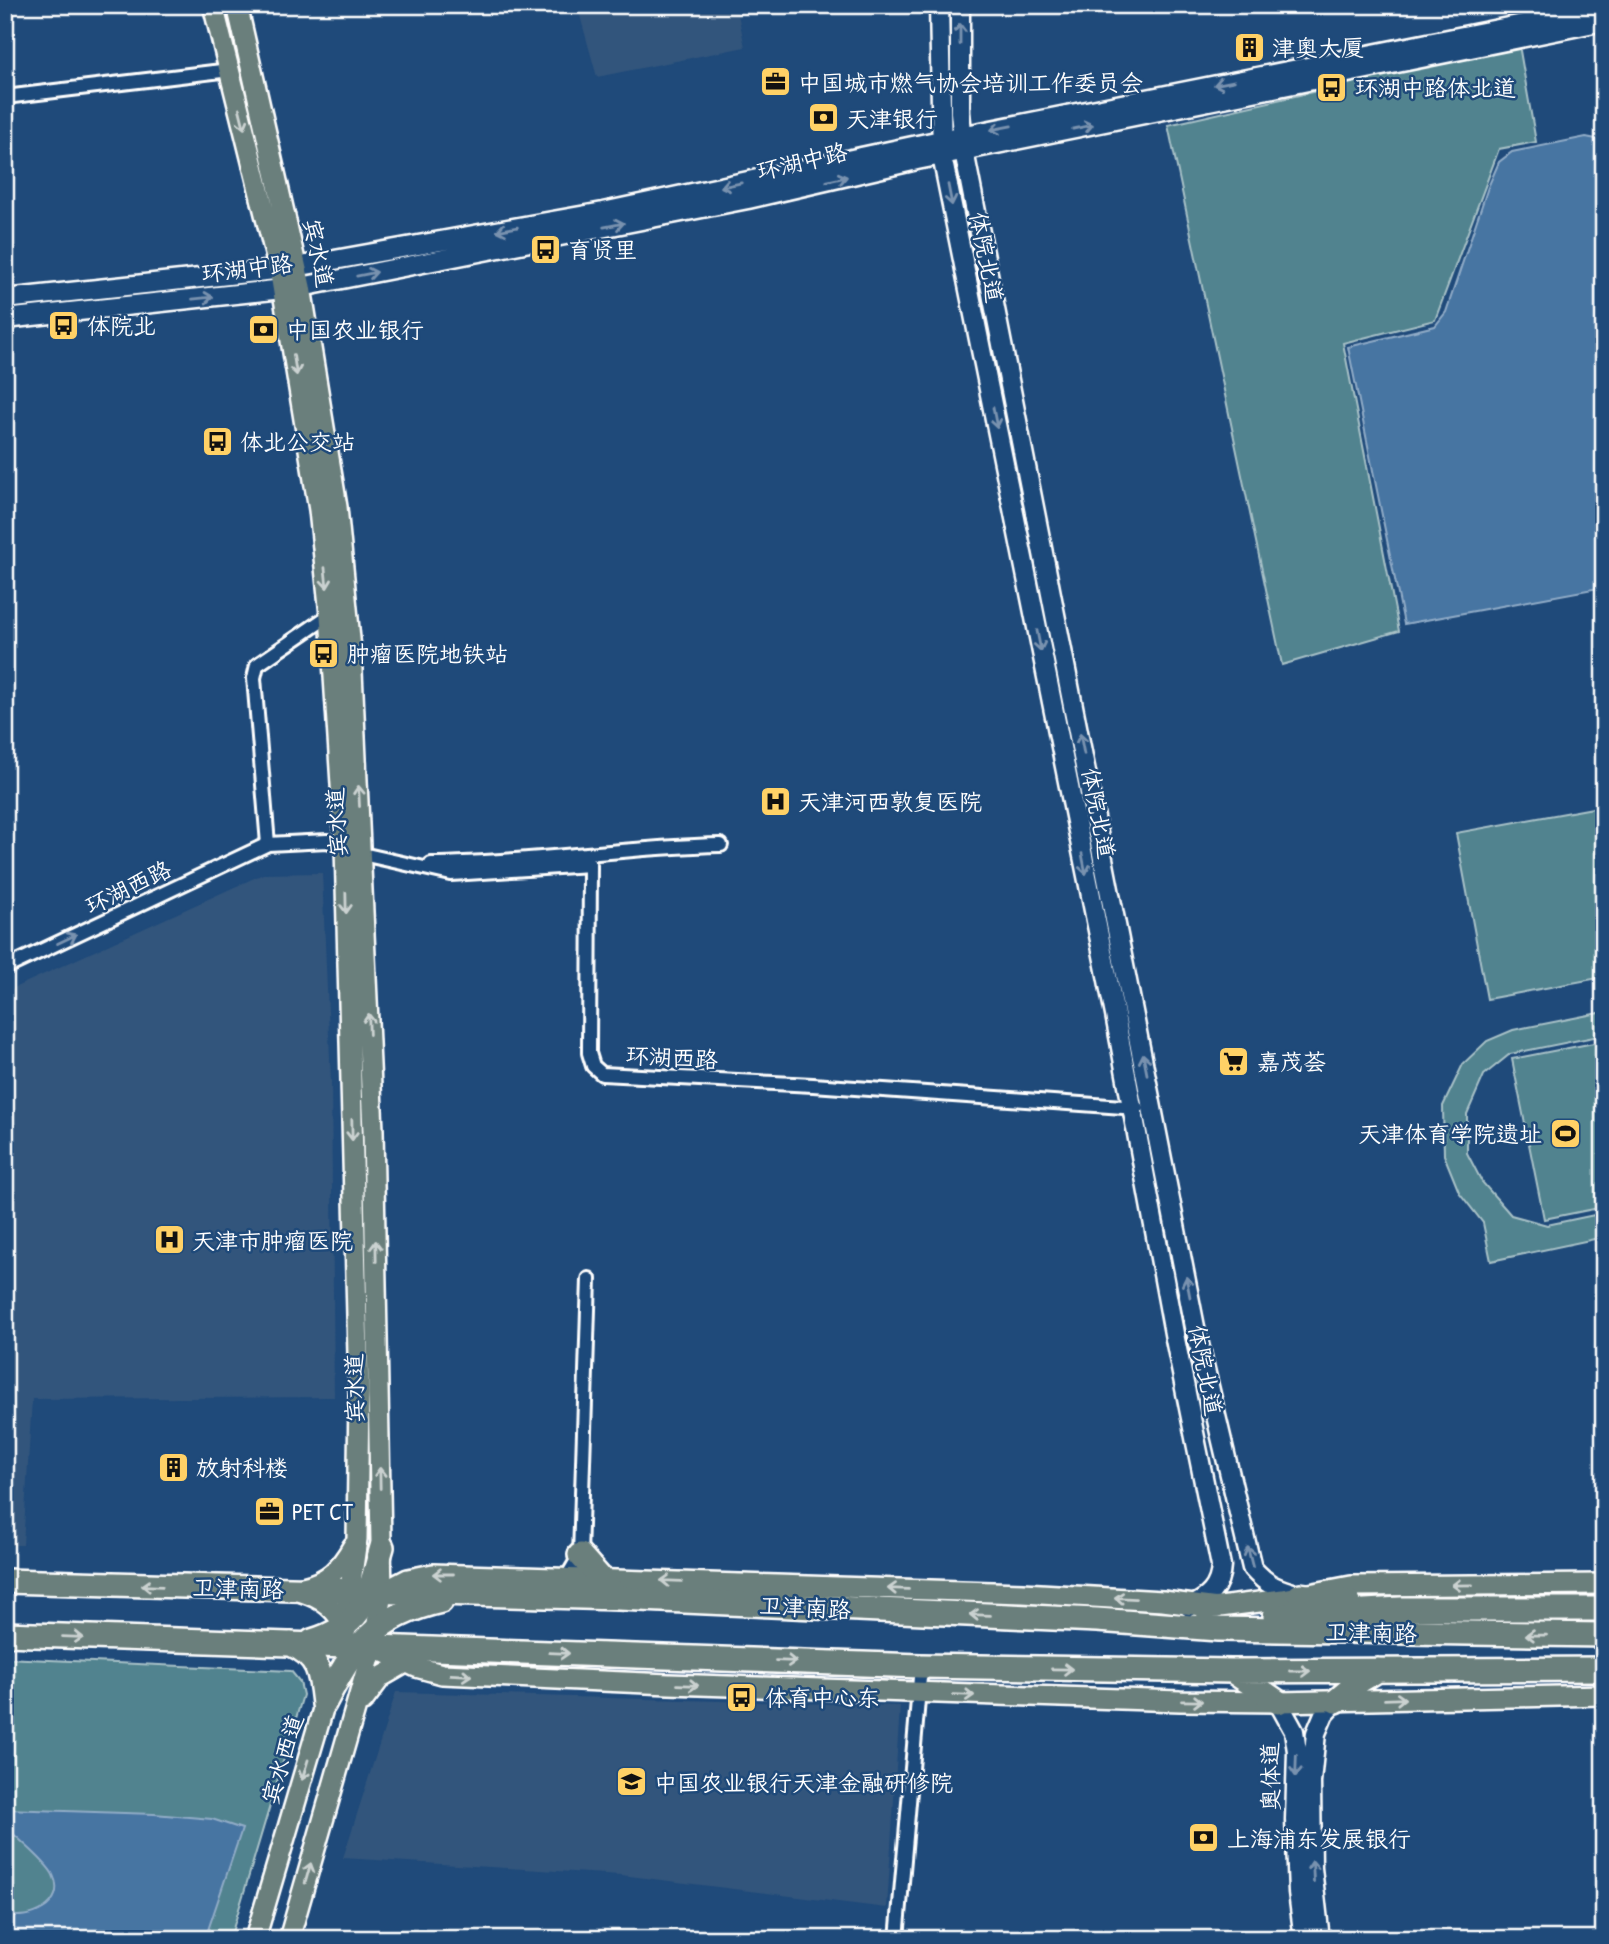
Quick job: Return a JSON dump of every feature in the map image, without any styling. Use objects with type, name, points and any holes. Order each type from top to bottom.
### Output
[{"type":"highway","points":[[324,1704],[357,1642],[358,1615],[382,1547]]},
{"type":"highway","points":[[580,1555],[618,1598]]},
{"type":"highway","name":"卫津南路","points":[[5,1581],[468,1595],[561,1586],[618,1598],[1097,1620],[1219,1629],[1604,1635]]},
{"type":"highway","points":[[357,1642],[412,1609],[468,1595]]},
{"type":"highway","points":[[1300,1595],[1401,1609]]},
{"type":"highway","points":[[1097,1620],[1250,1617],[1401,1609],[1604,1609]]},
{"type":"highway","name":"卫津南路","points":[[5,1634],[291,1644],[357,1642],[442,1649],[921,1666],[1232,1671],[1604,1669]]},
{"type":"highway","points":[[291,1644],[307,1652],[316,1663],[324,1704]]},
{"type":"highway","points":[[1336,1701],[1378,1670]]},
{"type":"highway","points":[[1232,1671],[1278,1702]]},
{"type":"main road","name":"宾水道","points":[[213,5],[287,276],[338,520],[351,649],[359,1394],[356,1539],[367,1593],[357,1642]]},
{"type":"main road","name":"宾水道","points":[[237,5],[290,232],[287,276],[319,510],[353,850],[373,1130],[382,1547]]},
{"type":"main road","points":[[294,1589],[327,1579],[345,1561],[356,1539]]},
{"type":"main road","points":[[367,1593],[408,1579],[433,1574],[561,1586],[601,1578],[1036,1594],[1163,1601],[1188,1608]]},
{"type":"main road","points":[[1097,1620],[1188,1608],[1217,1608],[1351,1586],[1604,1584]]},
{"type":"main road","points":[[294,1589],[325,1601],[357,1642],[442,1674],[919,1693],[1278,1702],[1604,1695]]},
{"type":"main road","points":[[289,1939],[353,1717],[357,1642]]},
{"type":"main road","points":[[353,1717],[381,1677],[405,1662],[442,1649]]},
{"type":"main road","name":"宾水西道","points":[[255,1939],[324,1704]]},
{"type":"street","name":"体院北道","points":[[939,5],[941,148],[1221,1566],[1219,1582],[1212,1593],[1188,1608]]},
{"type":"street","name":"体院北道","points":[[960,5],[960,112],[964,143],[1195,1327],[1252,1568],[1264,1582],[1277,1589],[1300,1595]]},
{"type":"street","name":"环湖中路","points":[[5,299],[287,276],[748,199],[941,148],[1604,9]]},
{"type":"street","name":"环湖中路","points":[[964,143],[1604,21]]},
{"type":"street","points":[[5,97],[230,70]]},
{"type":"street","name":"环湖中路","points":[[5,319],[251,293],[287,276]]},
{"type":"street","points":[[268,844],[254,678],[257,665],[330,615]]},
{"type":"street","name":"环湖西路","points":[[5,968],[268,844],[327,841],[451,874],[590,865],[589,1053],[593,1066],[602,1074],[827,1086],[1154,1110]]},
{"type":"street","points":[[417,865],[475,864],[662,846],[721,845]]},
{"type":"street","points":[[561,1586],[580,1555],[589,1279]]},
{"type":"street","points":[[897,1939],[921,1666]]},
{"type":"street","points":[[1320,1939],[1312,1868],[1311,1783],[1316,1732],[1324,1714],[1336,1701]]},
{"type":"street","name":"奥体道","points":[[1278,1702],[1294,1731],[1297,1751],[1295,1820],[1298,1892],[1304,1939]]},
{"type":"shaded area","points":[[577,5],[736,5],[745,47],[597,77]]},
{"type":"shaded area","points":[[1586,137],[1604,143],[1604,587],[1404,624],[1348,347],[1435,326],[1446,312],[1499,162],[1512,152]]},
{"type":"shaded area","name":"天津市肿瘤医院","points":[[322,873],[331,1082],[334,1397],[32,1399],[23,1545],[5,1545],[5,992],[263,874]]},
{"type":"shaded area","name":"中国农业银行天津金融研修院","points":[[396,1692],[900,1706],[887,1908],[621,1875],[343,1858]]},
{"type":"shaded area","points":[[5,1809],[154,1814],[212,1819],[242,1829],[205,1939],[5,1939],[5,1914],[24,1915],[43,1909],[55,1895],[56,1886],[53,1875],[45,1864],[5,1827]]},
{"type":"green space","points":[[1519,45],[1536,142],[1499,149],[1435,320],[1343,343],[1399,631],[1282,665],[1168,125]]},
{"type":"green space","points":[[1604,806],[1604,977],[1487,999],[1456,833]]},
{"type":"green space","points":[[1604,1012],[1604,1035],[1510,1054],[1484,1075],[1467,1114],[1467,1153],[1482,1182],[1511,1215],[1547,1225],[1604,1213],[1604,1237],[1491,1261],[1483,1223],[1459,1192],[1444,1155],[1443,1106],[1463,1064],[1487,1041],[1513,1030]]},
{"type":"green space","name":"天津体育学院遗址","points":[[1604,1041],[1604,1207],[1544,1219],[1512,1059]]},
{"type":"green space","points":[[5,1658],[291,1671],[300,1682],[303,1695],[230,1939],[5,1939]]},
{"type":"place","name":"津奥大厦","points":[[1249,47]]},
{"type":"place","name":"中国城市燃气协会培训工作委员会","points":[[775,82]]},
{"type":"place","name":"环湖中路体北道","points":[[1332,87]]},
{"type":"place","name":"天津银行","points":[[823,118]]},
{"type":"place","name":"育贤里","points":[[545,249]]},
{"type":"place","name":"体院北","points":[[64,325]]},
{"type":"place","name":"中国农业银行","points":[[263,329]]},
{"type":"place","name":"体北公交站","points":[[217,441]]},
{"type":"place","name":"肿瘤医院地铁站","points":[[324,653]]},
{"type":"place","name":"天津河西敦复医院","points":[[775,801]]},
{"type":"place","name":"嘉茂荟","points":[[1234,1061]]},
{"type":"place","name":"天津体育学院遗址","points":[[1565,1133]]},
{"type":"place","name":"天津市肿瘤医院","points":[[169,1240]]},
{"type":"place","name":"放射科楼","points":[[173,1467]]},
{"type":"place","name":"PET CT","points":[[269,1511]]},
{"type":"place","name":"体育中心东","points":[[742,1697]]},
{"type":"place","name":"中国农业银行天津金融研修院","points":[[631,1782]]},
{"type":"place","name":"上海浦东发展银行","points":[[1204,1838]]}]
